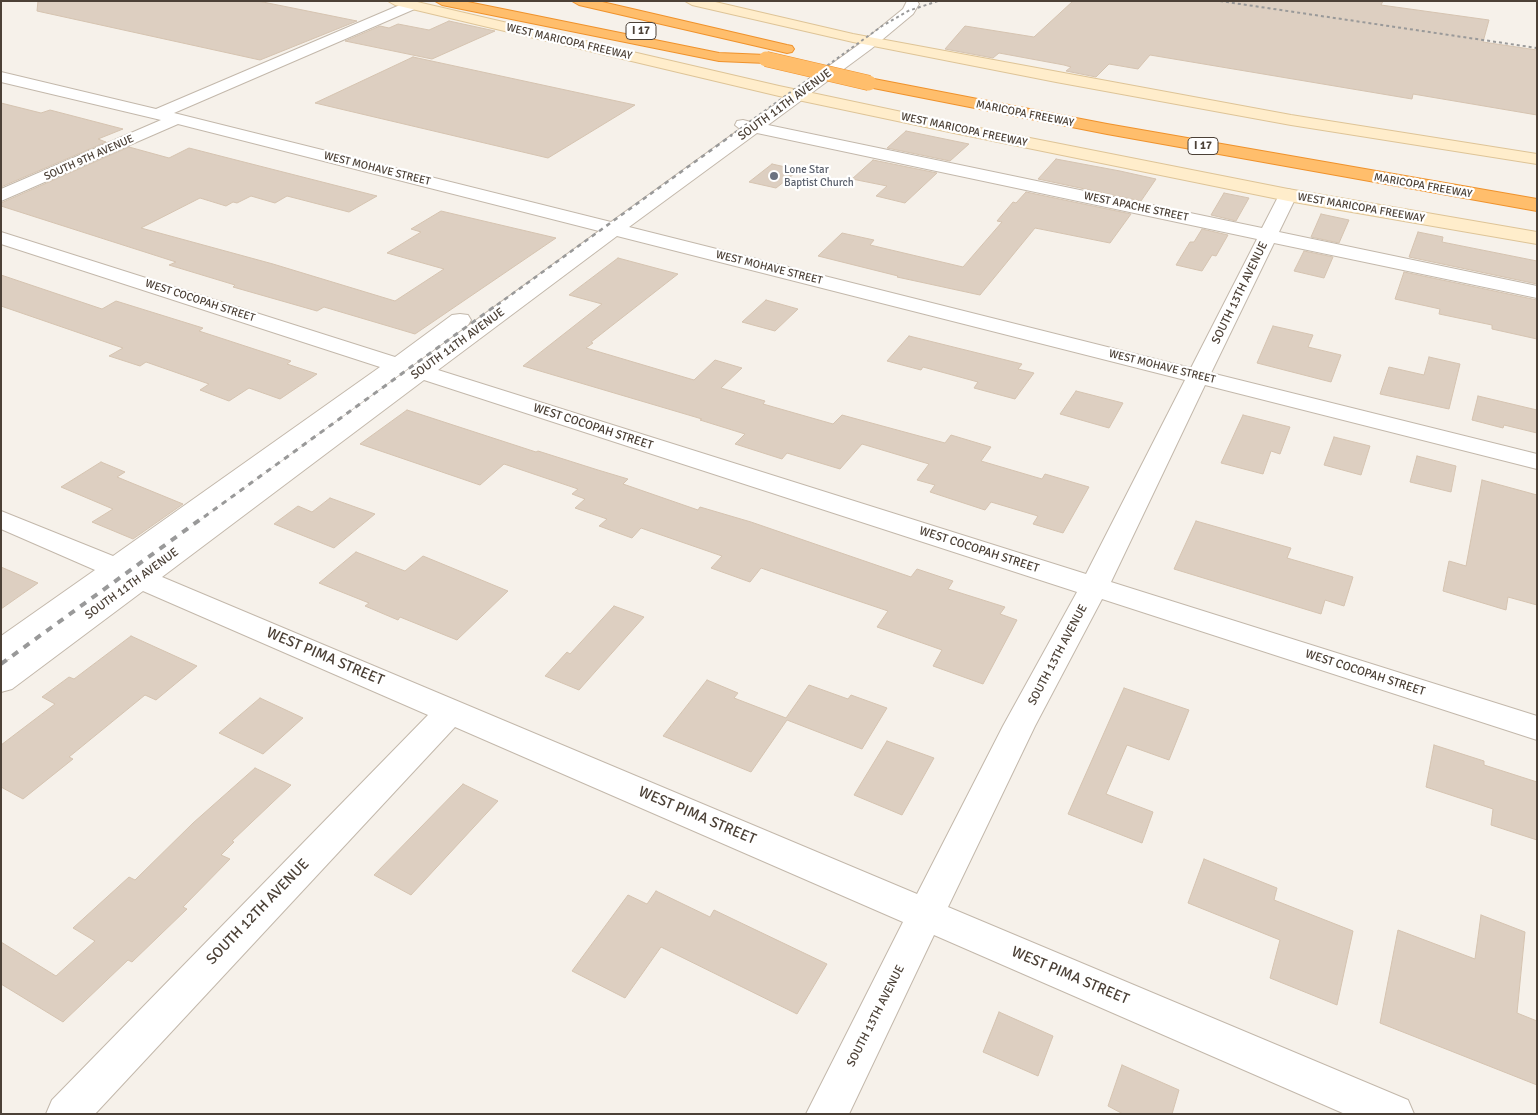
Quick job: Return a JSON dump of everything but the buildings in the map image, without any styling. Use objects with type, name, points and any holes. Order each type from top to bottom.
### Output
[{"type":"highway","points":[[442,1],[719,57],[766,59]]},
{"type":"highway","name":"I 17","points":[[579,1],[859,65]]},
{"type":"highway","points":[[608,1],[757,38],[786,49]]},
{"type":"highway","name":"MARICOPA FREEWAY","points":[[526,3],[766,59],[1069,107],[1350,158],[1494,181]]},
{"type":"highway","name":"MARICOPA FREEWAY","points":[[873,76],[1107,129],[1537,205]]},
{"type":"main road","name":"WEST MARICOPA FREEWAY","points":[[395,1],[779,91],[1046,147],[1288,195],[1537,238]]},
{"type":"main road","points":[[692,1],[871,42],[1273,116],[1537,160]]},
{"type":"street","name":"SOUTH 11TH AVENUE","points":[[409,368],[506,287],[604,227],[734,123],[888,14],[914,3]]},
{"type":"street","name":"SOUTH 11TH AVENUE","points":[[1,681],[129,573],[604,227],[754,127],[871,42],[908,11],[914,3]]},
{"type":"street","name":"SOUTH 9TH AVENUE","points":[[1,196],[167,117],[412,5]]},
{"type":"street","name":"WEST MOHAVE STREET","points":[[1,77],[167,117],[1537,462]]},
{"type":"street","name":"WEST APACHE STREET","points":[[734,123],[1537,292]]},
{"type":"street","name":"SOUTH 13TH AVENUE","points":[[827,1114],[1019,726],[1094,587],[1288,195]]},
{"type":"street","name":"WEST COCOPAH STREET","points":[[1,238],[1537,728]]},
{"type":"street","name":"WEST PIMA STREET","points":[[1,519],[1393,1114]]},
{"type":"street","name":"SOUTH 11TH AVENUE","points":[[1,651],[129,573]]},
{"type":"street","name":"SOUTH 12TH AVENUE","points":[[67,1114],[451,711]]},
{"type":"railway","points":[[730,136],[882,26],[908,11],[938,1]]},
{"type":"railway","points":[[1220,1],[1537,48]]},
{"type":"railway","points":[[497,305],[732,135]]},
{"type":"railway","points":[[204,517],[498,304]]},
{"type":"railway","points":[[1,664],[205,516]]},
{"type":"place","name":"Lone Star Baptist Church","points":[[774,176]]}]
